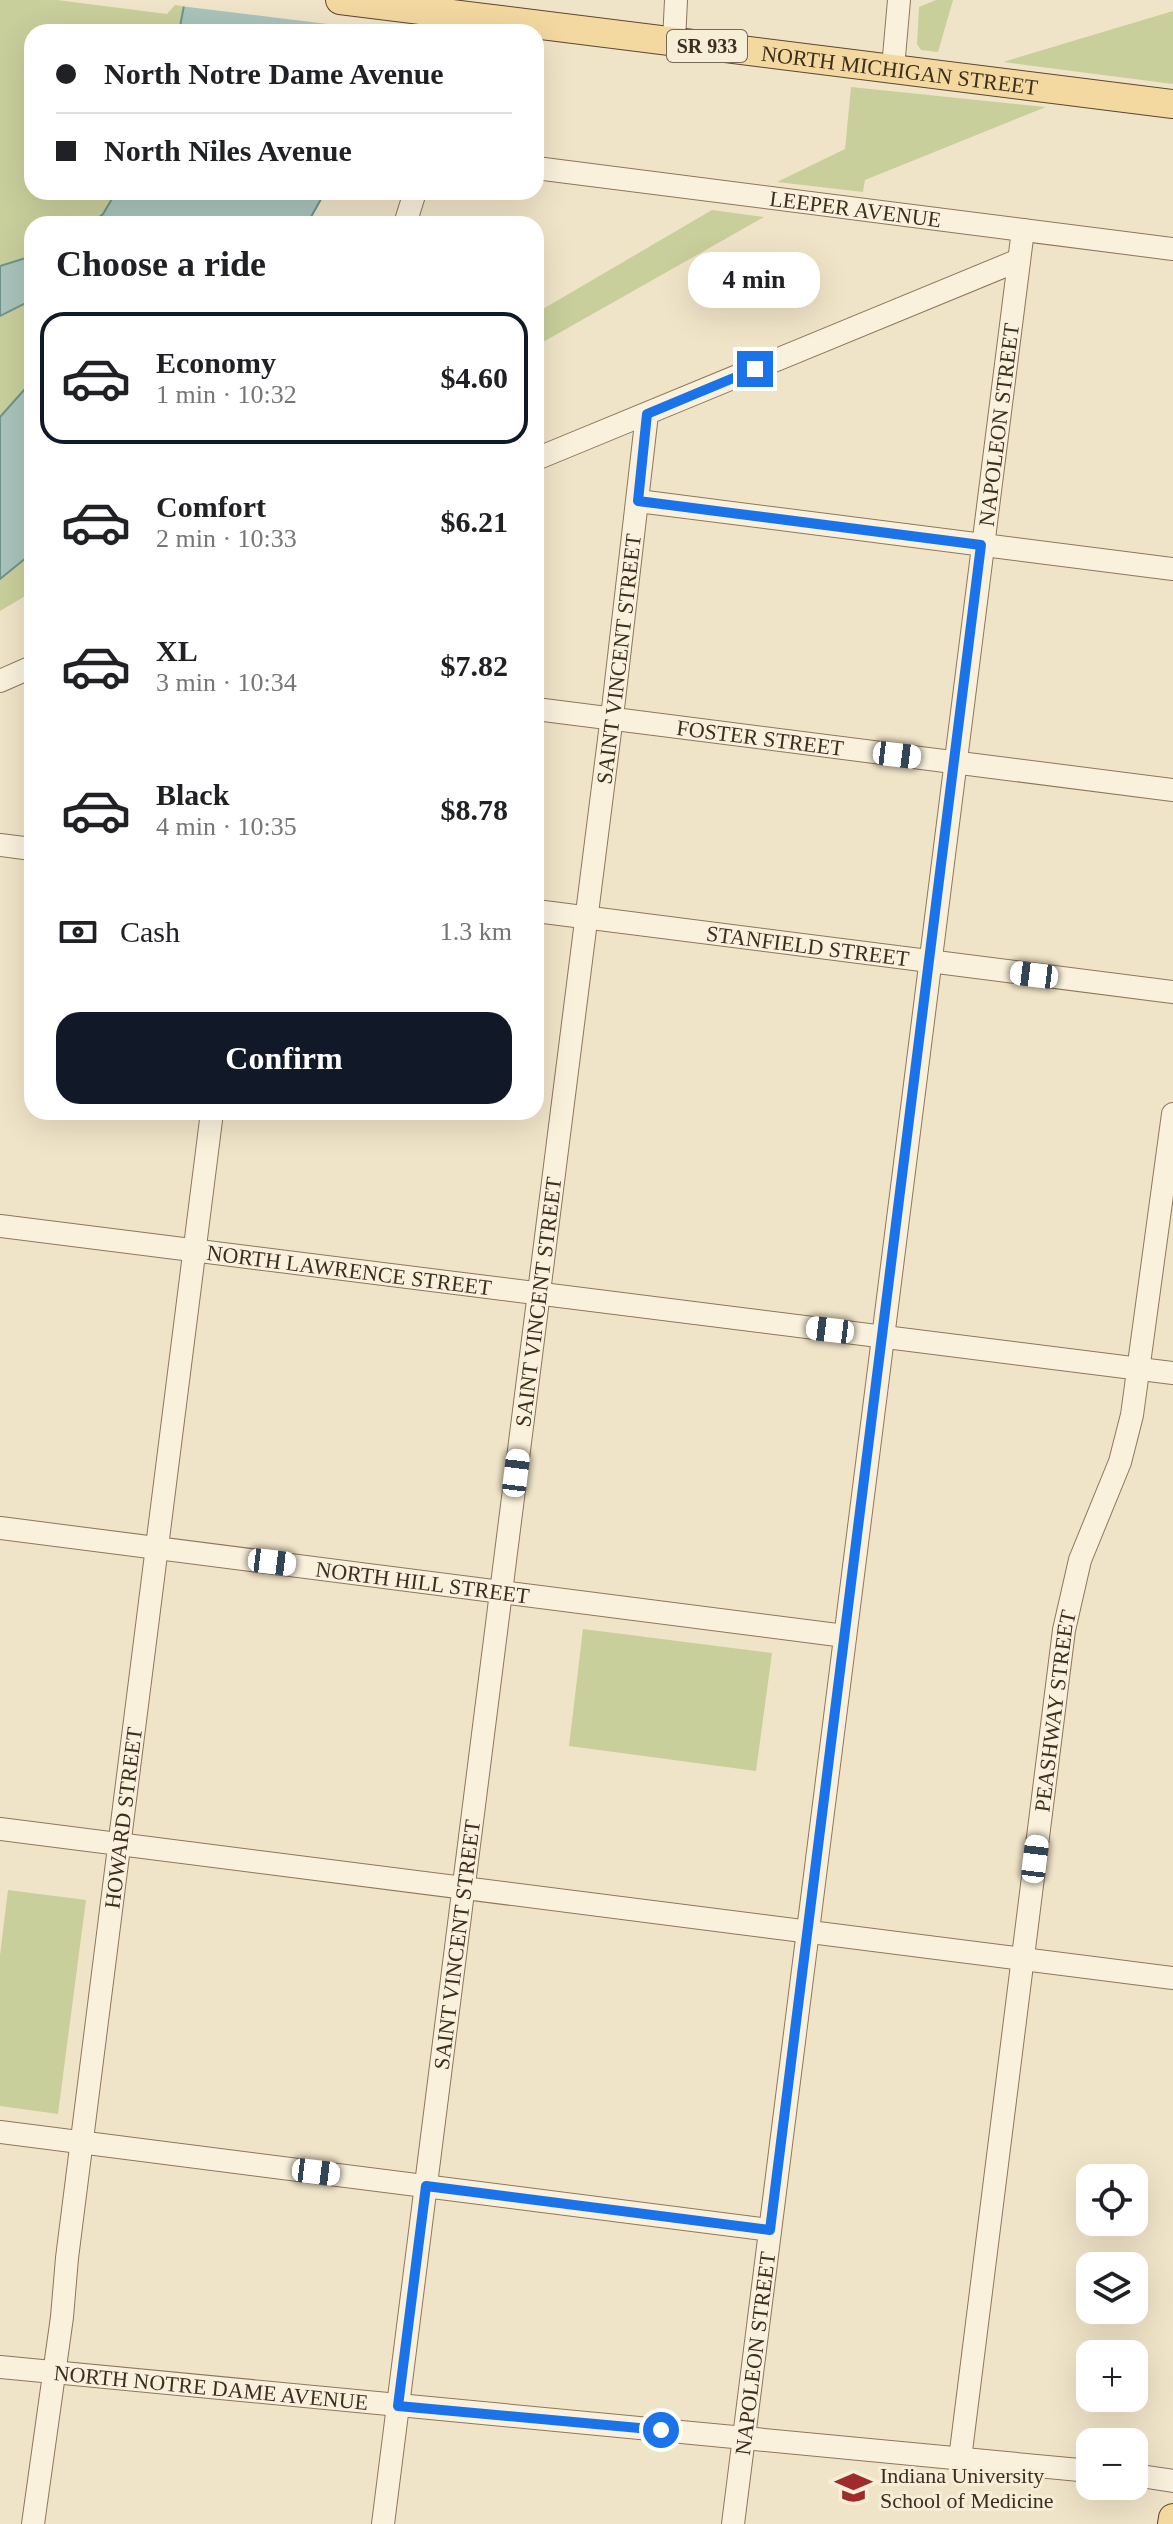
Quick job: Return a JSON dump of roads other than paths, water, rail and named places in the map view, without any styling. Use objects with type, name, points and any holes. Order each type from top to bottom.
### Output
[{"type":"main road","name":"NORTH MICHIGAN STREET","points":[[340,0],[519,24]]},
{"type":"main road","name":"NORTH MICHIGAN STREET","points":[[544,27],[1173,104]]},
{"type":"main road","points":[[1172,2524],[1173,2518]]},
{"type":"street","points":[[674,41],[676,0]]},
{"type":"street","points":[[893,68],[899,0]]},
{"type":"street","name":"LEEPER AVENUE","points":[[544,169],[1173,249]]},
{"type":"street","name":"NAPOLEON STREET","points":[[733,2524],[1023,230]]},
{"type":"street","points":[[544,456],[1019,260]]},
{"type":"street","name":"SAINT VINCENT STREET","points":[[383,2524],[647,414]]},
{"type":"street","points":[[638,501],[1173,569]]},
{"type":"street","points":[[0,681],[24,670]]},
{"type":"street","name":"FOSTER STREET","points":[[544,710],[1173,790]]},
{"type":"street","points":[[0,845],[24,848]]},
{"type":"street","name":"STANFIELD STREET","points":[[544,912],[1173,992]]},
{"type":"street","name":"PEASHWAY STREET","points":[[960,2459],[1068,1609],[1080,1560],[1120,1462],[1140,1369],[1173,1114]]},
{"type":"street","name":"HOWARD STREET","points":[[33,2524],[55,2373],[211,1120]]},
{"type":"street","name":"NORTH LAWRENCE STREET","points":[[0,1226],[1173,1373]]},
{"type":"street","name":"NORTH HILL STREET","points":[[0,1528],[845,1636]]},
{"type":"street","points":[[0,1829],[1173,1978]]},
{"type":"street","points":[[0,2132],[770,2230]]},
{"type":"street","name":"NORTH NOTRE DAME AVENUE","points":[[0,2367],[1076,2470]]},
{"type":"street","points":[[1148,2477],[1173,2481]]},
{"type":"water","points":[[185,0],[394,0],[390,24],[180,24]]},
{"type":"water","points":[[111,200],[320,200],[312,216],[101,216]]},
{"type":"water","points":[[24,258],[24,304],[0,316],[0,266]]},
{"type":"water","points":[[24,390],[24,560],[0,579],[0,417]]},
{"type":"place","name":"Indiana University School of Medicine","points":[[854,2488]]}]
